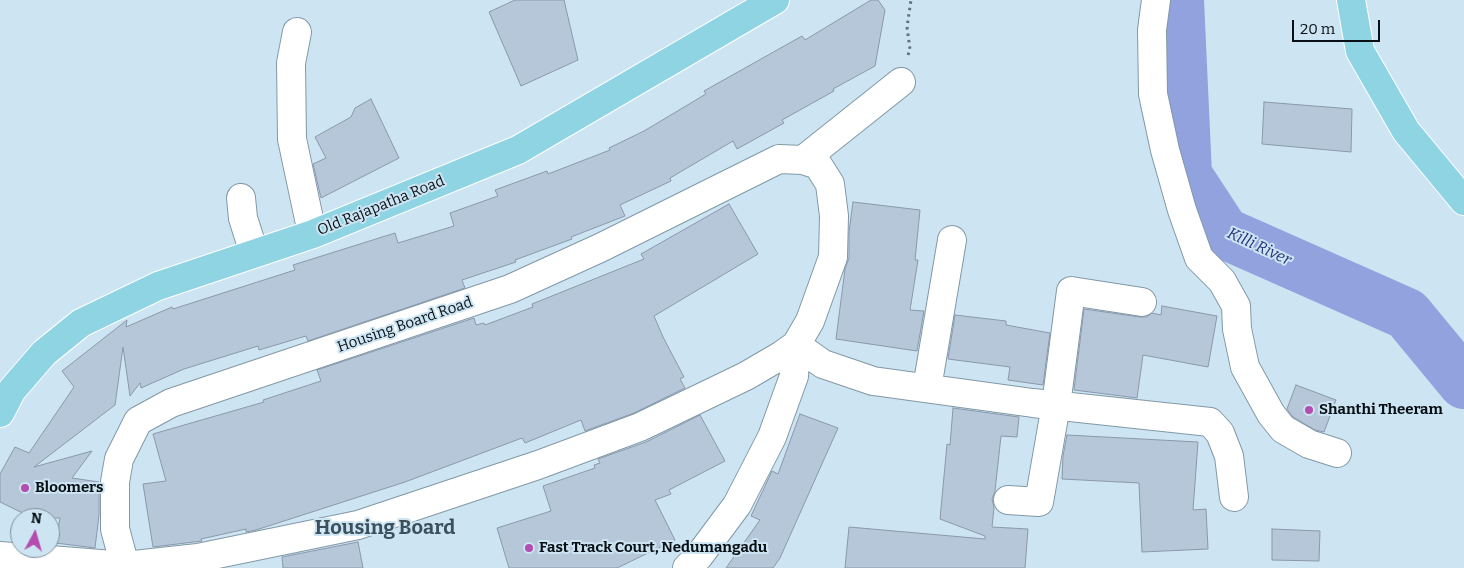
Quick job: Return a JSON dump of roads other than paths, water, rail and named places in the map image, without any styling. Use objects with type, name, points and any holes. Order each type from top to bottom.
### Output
[{"type":"main road","name":"Old Rajapatha Road","points":[[4,396],[44,353],[81,323],[158,286],[312,233],[518,150],[775,0]]},
{"type":"main road","points":[[1351,0],[1360,51],[1406,130],[1464,202]]},
{"type":"street","points":[[1156,0],[1152,30],[1153,94],[1165,150],[1199,258],[1222,282],[1236,306],[1237,329],[1245,367],[1271,414],[1283,429],[1309,444],[1338,453]]},
{"type":"street","points":[[297,32],[291,63],[292,139],[312,233]]},
{"type":"street","points":[[804,160],[901,82]]},
{"type":"street","name":"Housing Board Road","points":[[124,566],[115,529],[115,482],[119,458],[138,421],[171,403],[510,289],[600,248],[779,159],[804,160]]},
{"type":"street","points":[[0,556],[124,566],[198,558],[443,507],[538,465],[640,427],[746,376],[796,345],[810,321],[833,257],[834,216],[830,184],[818,165],[804,160]]},
{"type":"street","points":[[241,198],[243,218],[254,253]]},
{"type":"street","points":[[927,388],[952,240]]},
{"type":"street","points":[[1008,500],[1039,502],[1056,405],[1070,292],[1142,302]]},
{"type":"street","points":[[796,345],[823,364],[873,381],[1056,405],[1210,422],[1220,433],[1229,456],[1234,497]]},
{"type":"street","points":[[687,568],[700,556],[738,506],[772,437],[794,376],[796,345]]},
{"type":"waterway","name":"Killi River","points":[[1178,0],[1186,175],[1224,233],[1407,314],[1464,383]]},
{"type":"place","name":"Shanthi Theeram","points":[[1309,410]]},
{"type":"place","name":"Bloomers","points":[[25,488]]},
{"type":"place","name":"Fast Track Court, Nedumangadu","points":[[529,548]]},
{"type":"district","name":"Housing Board","points":[[385,528]]}]
